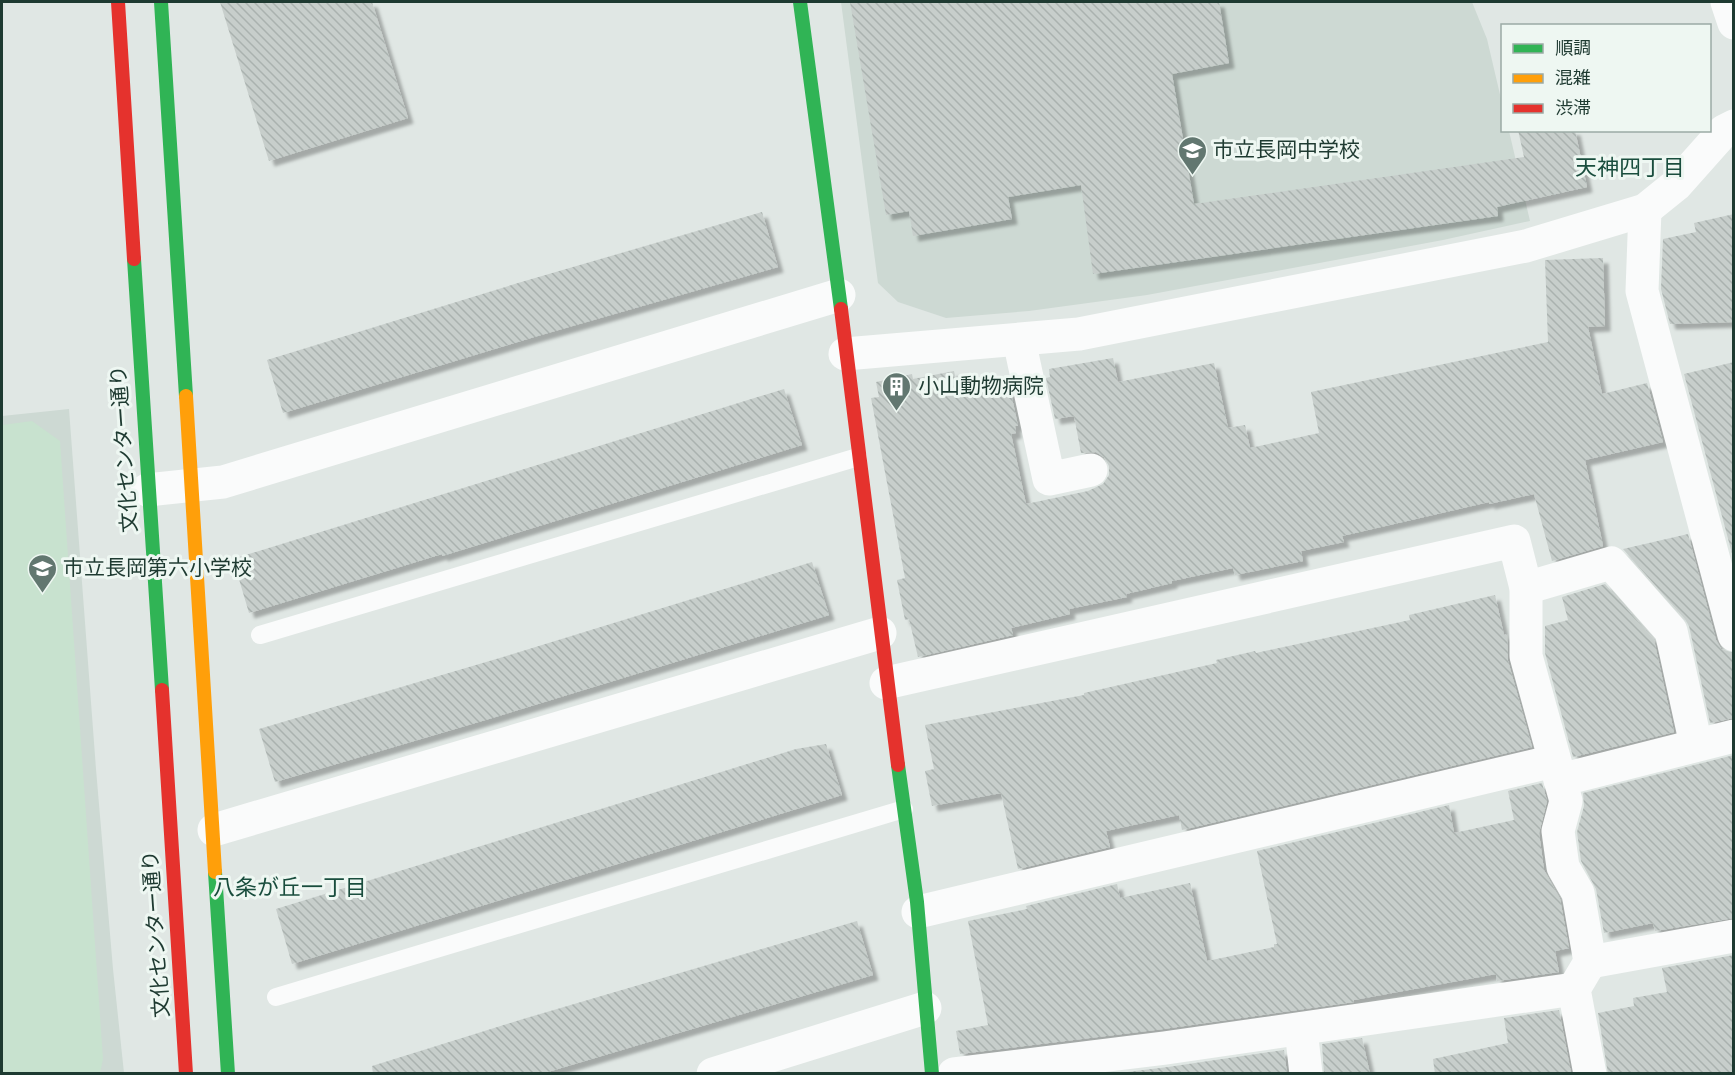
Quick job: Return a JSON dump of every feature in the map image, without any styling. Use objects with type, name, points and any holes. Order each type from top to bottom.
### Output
[{"type":"street","name":"文化センター通り","points":[[118,2],[147,490],[186,1074]]},
{"type":"street","points":[[161,2],[228,1074]]},
{"type":"street","points":[[800,2],[839,295],[886,683],[918,912],[932,1074]]},
{"type":"street","points":[[1727,2],[1734,23]]},
{"type":"street","points":[[845,354],[1079,334],[1526,246],[1645,210],[1676,185],[1724,131],[1734,126]]},
{"type":"street","points":[[1645,210],[1642,291],[1734,635]]},
{"type":"street","points":[[147,490],[224,482],[839,295]]},
{"type":"street","points":[[1019,340],[1049,478],[1091,470]]},
{"type":"street","points":[[886,683],[1514,541],[1526,588],[1526,656],[1566,801],[1558,831],[1563,867],[1578,893],[1590,1074]]},
{"type":"street","points":[[1526,588],[1611,563],[1671,631],[1696,746]]},
{"type":"street","points":[[214,830],[880,633]]},
{"type":"street","points":[[918,912],[1557,771],[1696,746],[1734,736]]},
{"type":"street","points":[[954,1074],[1301,1029],[1582,976],[1734,936]]},
{"type":"street","points":[[713,1074],[925,1008]]},
{"type":"street","points":[[1301,1029],[1306,1074]]},
{"type":"lane","points":[[260,635],[858,457]]},
{"type":"lane","points":[[276,997],[904,809]]},
{"type":"shaded area","name":"市立長岡中学校","points":[[841,2],[1472,2],[1487,39],[1501,99],[1501,132],[1509,132],[1530,221],[1443,240],[1147,295],[1029,311],[946,318],[898,302],[878,283]]},
{"type":"shaded area","name":"市立長岡第六小学校","points":[[69,409],[96,769],[124,1073],[2,1073],[2,416]]},
{"type":"green space","name":"市立長岡第六小学校","points":[[32,421],[60,441],[103,1059],[100,1073],[2,1073],[2,425]]},
{"type":"building","points":[[220,2],[372,2],[408,118],[269,161]]},
{"type":"building","points":[[850,2],[1219,2],[1229,63],[1172,74],[1194,204],[1524,157],[1518,132],[1575,132],[1587,187],[1497,207],[1498,216],[1093,274],[1081,185],[1008,197],[1012,219],[913,236],[909,211],[886,215]]},
{"type":"building","points":[[762,212],[778,267],[534,337],[283,413],[267,360],[518,283]]},
{"type":"building","points":[[1734,214],[1734,322],[1670,324],[1661,289],[1663,239],[1696,232],[1694,223]]},
{"type":"building","points":[[1603,258],[1605,326],[1588,327],[1602,394],[1647,383],[1663,442],[1585,460],[1603,546],[1552,561],[1534,494],[1489,504],[1489,502],[1342,536],[1344,542],[1301,551],[1303,561],[1235,575],[1233,568],[1172,581],[1172,583],[1126,594],[1127,597],[1069,609],[1070,614],[1011,628],[1013,635],[918,657],[909,619],[905,620],[897,580],[905,578],[871,398],[879,397],[876,382],[912,374],[913,379],[954,371],[959,394],[1009,384],[1018,426],[1015,426],[1016,433],[1011,434],[1026,504],[1088,491],[1103,484],[1109,475],[1109,466],[1104,457],[1096,452],[1081,453],[1074,416],[1055,419],[1046,378],[1050,377],[1049,369],[1113,358],[1118,382],[1214,363],[1228,428],[1245,425],[1250,448],[1319,433],[1311,392],[1548,342],[1545,260]]},
{"type":"building","points":[[1734,362],[1734,561],[1684,374]]},
{"type":"building","points":[[784,389],[802,445],[249,613],[233,559]]},
{"type":"building","points":[[1688,534],[1716,640],[1721,649],[1734,653],[1734,718],[1710,723],[1689,626],[1623,549]]},
{"type":"building","points":[[812,562],[829,615],[275,782],[259,729]]},
{"type":"building","points":[[1605,584],[1654,640],[1674,732],[1573,757],[1545,653],[1545,626],[1568,620],[1562,597]]},
{"type":"building","points":[[1495,595],[1504,635],[1507,634],[1508,661],[1532,747],[1182,830],[1179,815],[1106,831],[1110,847],[1018,869],[1001,793],[932,806],[925,771],[934,769],[925,725],[1084,695],[1084,693],[1217,663],[1216,660],[1255,651],[1256,653],[1410,620],[1409,615]]},
{"type":"building","points":[[826,744],[842,795],[292,964],[276,909],[796,749]]},
{"type":"building","points":[[1734,755],[1734,918],[1655,931],[1653,923],[1604,933],[1596,889],[1581,861],[1577,832],[1584,806],[1583,793]]},
{"type":"building","points":[[1542,783],[1547,801],[1539,833],[1544,870],[1560,899],[1569,948],[1555,951],[1559,972],[1497,981],[1496,974],[1354,1000],[1354,1002],[960,1054],[956,1031],[988,1025],[968,921],[1027,909],[1026,906],[1117,884],[1120,898],[1190,883],[1207,961],[1274,947],[1274,944],[1277,944],[1257,851],[1449,805],[1454,833],[1514,820],[1508,791]]},
{"type":"building","points":[[857,921],[873,975],[541,1074],[373,1074],[372,1066]]},
{"type":"building","points":[[1734,955],[1734,1074],[1608,1074],[1598,1013],[1634,1006],[1633,998],[1667,992],[1662,968]]},
{"type":"building","points":[[1559,1010],[1571,1073],[1435,1074],[1433,1059],[1508,1043],[1504,1018]]},
{"type":"building","points":[[1362,1038],[1370,1074],[1324,1074],[1322,1044]]},
{"type":"building","points":[[1284,1050],[1287,1074],[1111,1074],[1168,1067]]},
{"type":"traffic: fast","points":[[161,2],[186,396]]},
{"type":"traffic: fast","points":[[800,2],[841,309]]},
{"type":"traffic: fast","points":[[134,259],[162,690]]},
{"type":"traffic: fast","points":[[898,765],[917,902],[932,1074]]},
{"type":"traffic: fast","points":[[215,872],[228,1074]]},
{"type":"traffic: slow","points":[[186,396],[215,872]]},
{"type":"traffic: jam","points":[[118,2],[134,259]]},
{"type":"traffic: jam","points":[[841,309],[898,765]]},
{"type":"traffic: jam","points":[[162,690],[186,1074]]},
{"type":"place","name":"市立長岡中学校","points":[[1192,176]]},
{"type":"place","name":"小山動物病院","points":[[897,412]]},
{"type":"place","name":"市立長岡第六小学校","points":[[42,594]]},
{"type":"district","name":"天神四丁目","points":[[1630,167]]},
{"type":"district","name":"八条が丘一丁目","points":[[290,887]]}]
